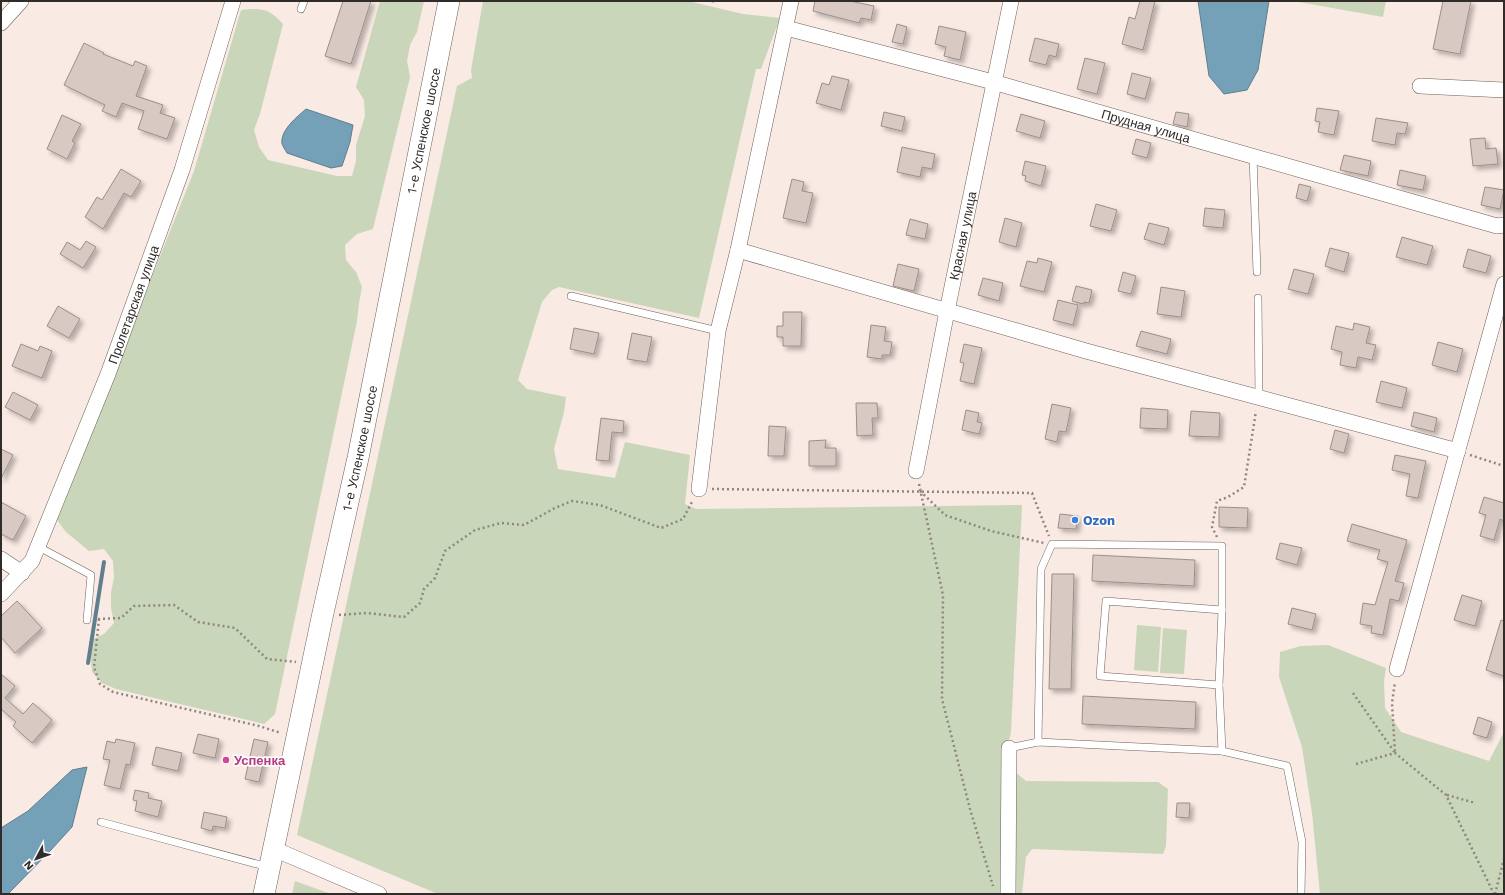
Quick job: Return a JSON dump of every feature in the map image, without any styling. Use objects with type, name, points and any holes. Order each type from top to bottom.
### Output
[{"type":"main road","name":"1-е Успенское шоссе","points":[[264,894],[323,613],[358,458],[449,1]]},
{"type":"street","points":[[1,23],[22,1]]},
{"type":"street","name":"Пролетарская улица","points":[[1,594],[32,561],[108,374],[182,170],[233,1]]},
{"type":"street","points":[[699,489],[718,331],[738,250],[791,1]]},
{"type":"street","name":"Красная улица","points":[[916,472],[993,82],[1011,1]]},
{"type":"street","name":"Прудная улица","points":[[786,28],[993,82],[1497,226],[1504,225]]},
{"type":"street","points":[[1420,86],[1504,90]]},
{"type":"street","points":[[738,250],[947,311],[1458,452]]},
{"type":"street","points":[[1397,670],[1504,284]]},
{"type":"street","points":[[1,558],[22,573]]},
{"type":"street","points":[[1008,894],[1009,748]]},
{"type":"street","points":[[272,858],[379,894]]},
{"type":"lane","points":[[301,9],[304,1]]},
{"type":"lane","points":[[1253,156],[1257,272]]},
{"type":"lane","points":[[571,296],[718,331]]},
{"type":"lane","points":[[1258,298],[1258,398]]},
{"type":"lane","points":[[1038,742],[1040,569],[1052,544],[1222,546],[1222,610],[1219,685],[1222,751]]},
{"type":"lane","points":[[37,546],[91,575],[87,620]]},
{"type":"lane","points":[[1219,685],[1100,676],[1106,601],[1222,610]]},
{"type":"lane","points":[[1009,748],[1038,742],[1222,751],[1287,766],[1302,842],[1301,894]]},
{"type":"lane","points":[[101,822],[272,858]]},
{"type":"path","points":[[712,1],[716,1]]},
{"type":"path","points":[[1222,546],[1212,527],[1217,501],[1228,497],[1244,486],[1258,398]]},
{"type":"path","points":[[1458,452],[1504,466]]},
{"type":"path","points":[[916,472],[943,595],[942,699],[970,809],[993,887]]},
{"type":"path","points":[[323,613],[341,616],[366,613],[404,617],[420,603],[424,589],[435,578],[445,551],[475,530],[501,522],[524,525],[555,508],[572,501],[600,505],[660,528],[683,519],[699,489],[1032,492],[1052,544]]},
{"type":"path","points":[[920,491],[944,515],[991,531],[1052,544]]},
{"type":"path","points":[[297,738],[259,726],[113,692],[100,684],[94,667],[98,619],[121,618],[134,606],[174,605],[198,622],[235,628],[267,658],[302,662]]},
{"type":"path","points":[[1395,753],[1392,703],[1397,670]]},
{"type":"path","points":[[1353,693],[1395,753],[1446,795],[1475,803]]},
{"type":"path","points":[[1356,764],[1395,753]]},
{"type":"path","points":[[1446,795],[1494,894]]},
{"type":"path","points":[[1494,894],[1504,859]]},
{"type":"green space","points":[[380,1],[424,1],[417,32],[410,45],[407,61],[410,77],[373,229],[357,234],[345,245],[346,260],[356,272],[362,287],[357,321],[275,714],[264,724],[116,689],[102,683],[92,672],[89,641],[104,634],[114,623],[111,608],[111,593],[114,577],[113,561],[104,549],[89,551],[66,532],[57,520],[61,505],[194,171],[241,10],[264,10],[269,12],[283,24],[260,114],[254,130],[259,147],[268,160],[337,176],[352,176],[356,161],[356,145],[365,116],[364,100],[356,87]]},
{"type":"green space","points":[[483,1],[688,1],[743,14],[780,18],[761,69],[756,69],[699,318],[559,287],[552,290],[542,302],[518,380],[527,389],[566,397],[564,412],[554,449],[558,469],[615,478],[625,442],[690,455],[685,504],[696,509],[1022,505],[1011,732],[1004,763],[1026,781],[1158,782],[1168,789],[1166,846],[1163,854],[1032,849],[1026,857],[1022,894],[438,894],[297,835],[457,86],[472,78],[471,70]]},
{"type":"green space","points":[[1293,1],[1386,1],[1383,17]]},
{"type":"green space","points":[[1137,625],[1161,627],[1158,672],[1134,670]]},
{"type":"green space","points":[[1163,628],[1187,630],[1184,674],[1160,673]]},
{"type":"green space","points":[[1328,645],[1386,668],[1384,681],[1385,708],[1401,732],[1489,761],[1504,732],[1504,894],[1320,894],[1312,813],[1302,747],[1279,677],[1280,652],[1301,646]]},
{"type":"green space","points":[[295,881],[331,894],[292,894]]},
{"type":"water","points":[[1198,1],[1269,1],[1258,70],[1247,90],[1224,94],[1209,76]]},
{"type":"water","points":[[306,109],[353,125],[350,142],[342,166],[331,168],[286,152],[282,144],[282,139],[286,129]]},
{"type":"water","points":[[87,767],[72,827],[8,894],[1,894],[1,828],[28,811],[72,770]]},
{"type":"building","points":[[343,1],[371,1],[351,64],[325,56]]},
{"type":"building","points":[[815,1],[850,1],[874,6],[871,20],[861,18],[859,23],[813,11]]},
{"type":"building","points":[[1140,1],[1155,1],[1143,50],[1122,44],[1129,17],[1135,19]]},
{"type":"building","points":[[1443,1],[1471,1],[1460,54],[1433,49]]},
{"type":"building","points":[[897,24],[907,27],[903,44],[892,42]]},
{"type":"building","points":[[939,26],[966,32],[960,60],[944,56],[946,47],[935,44]]},
{"type":"building","points":[[1035,38],[1059,44],[1056,57],[1049,55],[1046,65],[1029,61]]},
{"type":"building","points":[[84,43],[104,53],[103,54],[133,66],[135,61],[147,66],[136,96],[163,105],[160,113],[175,118],[167,139],[138,129],[144,111],[122,103],[116,117],[102,111],[105,105],[64,85]]},
{"type":"building","points":[[1085,58],[1105,63],[1097,94],[1077,89]]},
{"type":"building","points":[[1132,73],[1151,78],[1145,99],[1127,94]]},
{"type":"building","points":[[832,76],[849,80],[841,110],[816,103],[822,83],[829,85]]},
{"type":"building","points":[[1317,108],[1339,111],[1334,135],[1318,132],[1320,122],[1315,121]]},
{"type":"building","points":[[884,112],[905,117],[902,131],[881,126]]},
{"type":"building","points":[[1176,112],[1189,114],[1187,127],[1173,124]]},
{"type":"building","points":[[1021,114],[1045,121],[1040,138],[1016,131]]},
{"type":"building","points":[[62,115],[81,124],[72,141],[75,143],[67,159],[47,149]]},
{"type":"building","points":[[1376,118],[1408,123],[1405,134],[1397,133],[1395,145],[1372,141]]},
{"type":"building","points":[[1485,138],[1486,149],[1496,148],[1498,164],[1473,166],[1470,139]]},
{"type":"building","points":[[1136,139],[1151,143],[1147,158],[1132,154]]},
{"type":"building","points":[[902,147],[935,154],[932,169],[922,167],[920,177],[897,172]]},
{"type":"building","points":[[1344,155],[1371,161],[1368,176],[1340,170]]},
{"type":"building","points":[[1025,161],[1046,166],[1041,186],[1025,181],[1026,176],[1022,175]]},
{"type":"building","points":[[121,169],[141,181],[131,197],[124,193],[103,229],[85,217],[97,197],[102,200]]},
{"type":"building","points":[[1400,170],[1426,176],[1423,190],[1397,185]]},
{"type":"building","points":[[792,179],[804,182],[802,191],[813,193],[806,223],[783,218]]},
{"type":"building","points":[[1299,184],[1311,187],[1307,201],[1296,198]]},
{"type":"building","points":[[1485,187],[1504,190],[1500,209],[1481,205]]},
{"type":"building","points":[[1096,204],[1117,210],[1111,231],[1090,226]]},
{"type":"building","points":[[1205,208],[1225,210],[1223,228],[1203,226]]},
{"type":"building","points":[[1005,218],[1022,223],[1016,247],[999,242]]},
{"type":"building","points":[[910,219],[928,224],[925,239],[906,235]]},
{"type":"building","points":[[1149,223],[1169,228],[1164,245],[1144,239]]},
{"type":"building","points":[[1402,237],[1433,246],[1427,265],[1396,257]]},
{"type":"building","points":[[86,241],[96,247],[83,268],[60,254],[67,242],[80,250]]},
{"type":"building","points":[[1330,248],[1349,253],[1344,272],[1325,266]]},
{"type":"building","points":[[1468,249],[1491,256],[1486,273],[1463,267]]},
{"type":"building","points":[[1038,258],[1052,262],[1044,292],[1020,286],[1027,261],[1037,263]]},
{"type":"building","points":[[898,264],[919,269],[914,291],[893,286]]},
{"type":"building","points":[[1294,269],[1314,274],[1308,294],[1288,289]]},
{"type":"building","points":[[1123,272],[1136,276],[1131,294],[1118,291]]},
{"type":"building","points":[[983,278],[1003,283],[999,301],[978,295]]},
{"type":"building","points":[[1076,286],[1092,290],[1089,303],[1084,302],[1083,304],[1072,301]]},
{"type":"building","points":[[1161,287],[1185,291],[1181,317],[1157,314]]},
{"type":"building","points":[[1058,300],[1078,305],[1073,325],[1053,320]]},
{"type":"building","points":[[58,306],[80,319],[69,338],[47,326]]},
{"type":"building","points":[[783,312],[802,312],[801,346],[783,346],[783,337],[777,337],[777,326],[783,326]]},
{"type":"building","points":[[1354,323],[1370,327],[1366,343],[1376,345],[1372,360],[1358,357],[1356,368],[1340,365],[1342,352],[1331,349],[1336,326],[1353,330]]},
{"type":"building","points":[[871,325],[886,327],[884,341],[892,342],[890,355],[882,355],[882,359],[867,357]]},
{"type":"building","points":[[574,328],[599,333],[594,354],[570,349]]},
{"type":"building","points":[[1141,331],[1171,339],[1167,354],[1136,346]]},
{"type":"building","points":[[632,333],[652,337],[647,362],[627,359]]},
{"type":"building","points":[[1438,342],[1463,349],[1457,372],[1432,365]]},
{"type":"building","points":[[21,344],[38,351],[40,346],[52,351],[42,378],[12,366]]},
{"type":"building","points":[[964,344],[982,348],[974,384],[960,381],[964,363],[960,362]]},
{"type":"building","points":[[1381,381],[1407,388],[1402,408],[1376,402]]},
{"type":"building","points":[[13,392],[38,405],[30,420],[5,407]]},
{"type":"building","points":[[856,403],[877,403],[878,418],[872,418],[873,435],[857,436]]},
{"type":"building","points":[[1052,404],[1071,408],[1066,432],[1059,431],[1057,442],[1045,439]]},
{"type":"building","points":[[1141,408],[1168,410],[1167,429],[1140,428]]},
{"type":"building","points":[[966,410],[979,413],[977,422],[982,423],[979,434],[962,430]]},
{"type":"building","points":[[1191,411],[1220,413],[1219,437],[1189,436]]},
{"type":"building","points":[[1414,412],[1437,418],[1434,432],[1411,426]]},
{"type":"building","points":[[601,418],[624,421],[623,433],[612,432],[609,461],[596,460]]},
{"type":"building","points":[[769,426],[786,427],[784,456],[768,456]]},
{"type":"building","points":[[1335,430],[1349,434],[1344,453],[1330,449]]},
{"type":"building","points":[[826,440],[825,448],[836,448],[836,466],[809,466],[809,441]]},
{"type":"building","points":[[1,449],[13,455],[1,479]]},
{"type":"building","points":[[1395,455],[1426,461],[1418,498],[1406,496],[1410,474],[1392,470]]},
{"type":"building","points":[[1484,497],[1504,503],[1504,521],[1500,519],[1494,540],[1480,536],[1486,515],[1479,513]]},
{"type":"building","points":[[1,502],[26,516],[13,540],[1,534]]},
{"type":"building","points":[[1219,507],[1248,508],[1247,528],[1219,527]]},
{"type":"building","points":[[1060,514],[1078,516],[1076,529],[1058,528]]},
{"type":"building","points":[[1352,524],[1407,540],[1395,581],[1404,583],[1399,601],[1390,599],[1383,635],[1371,633],[1372,626],[1360,624],[1363,603],[1375,605],[1388,562],[1377,559],[1380,550],[1347,541]]},
{"type":"building","points":[[1280,543],[1302,548],[1297,565],[1276,559]]},
{"type":"building","points":[[1093,555],[1195,560],[1194,586],[1092,581]]},
{"type":"building","points":[[1052,574],[1074,574],[1071,689],[1049,689]]},
{"type":"building","points":[[1462,595],[1482,601],[1475,626],[1454,620]]},
{"type":"building","points":[[17,601],[42,628],[15,653],[1,637],[1,616]]},
{"type":"building","points":[[1292,608],[1316,614],[1312,630],[1288,624]]},
{"type":"building","points":[[1501,620],[1504,621],[1504,676],[1486,670]]},
{"type":"building","points":[[1,674],[15,686],[5,698],[23,714],[33,703],[52,720],[32,743],[13,726],[16,722],[1,709]]},
{"type":"building","points":[[1083,696],[1196,702],[1195,729],[1082,724]]},
{"type":"building","points":[[1478,717],[1492,722],[1487,738],[1473,734]]},
{"type":"building","points":[[198,734],[219,739],[215,758],[193,753]]},
{"type":"building","points":[[116,739],[135,743],[130,765],[126,764],[120,789],[104,785],[110,760],[103,759],[107,741],[115,743]]},
{"type":"building","points":[[254,739],[268,742],[259,782],[245,779]]},
{"type":"building","points":[[156,747],[182,753],[178,771],[152,765]]},
{"type":"building","points":[[135,790],[149,793],[148,798],[162,801],[158,817],[135,811],[137,801],[133,800]]},
{"type":"building","points":[[1177,803],[1190,803],[1189,818],[1176,817]]},
{"type":"building","points":[[204,812],[227,817],[225,828],[213,826],[212,831],[201,828]]},
{"type":"waterway","points":[[88,663],[104,562]]},
{"type":"place","name":"Ozon","points":[[1075,520]]},
{"type":"place","name":"Успенка","points":[[226,760]]}]
